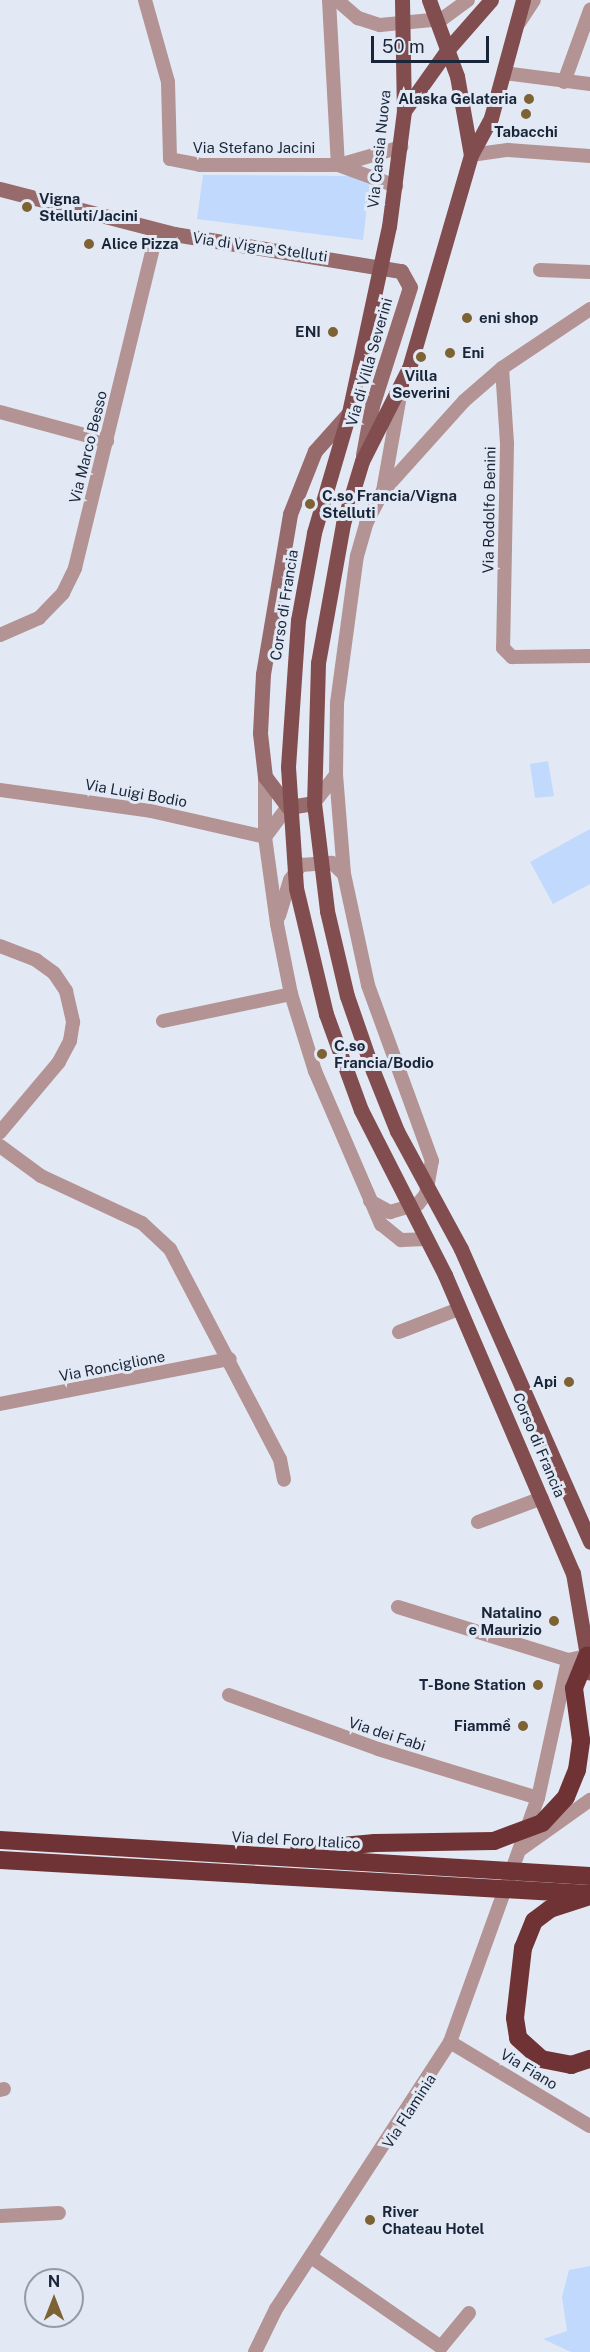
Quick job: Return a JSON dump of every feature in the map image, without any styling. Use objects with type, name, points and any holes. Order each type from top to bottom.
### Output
[{"type":"highway","points":[[246,1856],[357,1843],[494,1841],[542,1823],[566,1797],[579,1763],[581,1735],[574,1696],[575,1682],[589,1661]]},
{"type":"highway","name":"Via del Foro Italico","points":[[0,1840],[590,1876]]},
{"type":"highway","points":[[0,1860],[472,1885],[590,1895]]},
{"type":"highway","points":[[590,1895],[550,1909],[530,1929],[519,1974],[515,2028],[523,2045],[541,2059],[571,2065],[590,2059]]},
{"type":"main road","name":"Via Cassia Nuova","points":[[381,265],[396,186],[404,111],[402,0]]},
{"type":"main road","points":[[429,0],[448,49],[471,155]]},
{"type":"main road","points":[[404,111],[448,49],[491,0]]},
{"type":"main road","points":[[471,155],[487,128],[523,0]]},
{"type":"main road","name":"Via di Villa Severini","points":[[362,461],[406,374],[471,155]]},
{"type":"main road","name":"Via di Vigna Stelluti","points":[[0,189],[157,231],[381,265]]},
{"type":"main road","name":"Via di Villa Severini","points":[[362,461],[372,406],[410,287],[405,274],[381,265]]},
{"type":"main road","name":"Corso di Francia","points":[[381,265],[349,414],[314,532],[299,612],[289,709],[288,807],[294,871],[309,950],[335,1043],[371,1134],[426,1239],[459,1309],[576,1580],[589,1661]]},
{"type":"main road","name":"Corso di Francia","points":[[288,807],[265,777],[260,751],[262,685],[287,524],[315,451],[349,414]]},
{"type":"main road","name":"Corso di Francia","points":[[362,461],[334,564],[322,632],[314,803],[318,861],[338,958],[361,1037],[389,1112],[466,1259],[590,1542]]},
{"type":"main road","points":[[288,807],[314,803]]},
{"type":"street","name":"Via Stefano Jacini","points":[[145,0],[168,82],[170,159],[200,165],[338,165],[401,147]]},
{"type":"street","name":"Via Stefano Jacini","points":[[329,0],[338,165]]},
{"type":"street","points":[[337,0],[370,23],[404,25],[438,20],[468,0]]},
{"type":"street","points":[[516,27],[534,0]]},
{"type":"street","points":[[564,82],[590,10]]},
{"type":"street","points":[[504,73],[590,84]]},
{"type":"street","points":[[471,155],[508,150],[590,156]]},
{"type":"street","name":"Via Stefano Jacini","points":[[338,165],[396,186]]},
{"type":"street","name":"Via Marco Besso","points":[[0,635],[39,618],[69,584],[107,441],[157,231]]},
{"type":"street","points":[[540,270],[590,272]]},
{"type":"street","points":[[383,491],[464,401],[502,368],[590,309]]},
{"type":"street","name":"Via Rodolfo Benini","points":[[502,368],[507,444],[505,653],[512,657],[590,656]]},
{"type":"street","name":"Via di Villa Severini","points":[[383,491],[388,440],[406,374]]},
{"type":"street","points":[[0,412],[107,441]]},
{"type":"street","name":"Corso di Francia","points":[[383,491],[366,524],[349,594],[338,682],[336,775],[344,874],[368,985],[397,1073],[429,1147],[428,1186]]},
{"type":"street","points":[[314,803],[336,775]]},
{"type":"street","name":"Corso di Francia","points":[[265,777],[265,837],[277,924],[291,994],[330,1109],[370,1201],[390,1234],[406,1241],[426,1239]]},
{"type":"street","name":"Via Luigi Bodio","points":[[0,790],[152,811],[265,837]]},
{"type":"street","points":[[265,837],[288,807]]},
{"type":"street","points":[[294,871],[305,863],[318,861],[332,863],[344,874]]},
{"type":"street","name":"Corso di Francia","points":[[277,924],[294,871]]},
{"type":"street","points":[[0,946],[36,960],[54,973],[66,991],[73,1022],[70,1041],[59,1062],[0,1132]]},
{"type":"street","points":[[163,1022],[291,994]]},
{"type":"street","points":[[0,1146],[41,1176],[154,1232],[184,1270],[280,1459],[284,1480]]},
{"type":"street","points":[[370,1201],[387,1212],[409,1208],[424,1199],[428,1186]]},
{"type":"street","points":[[399,1332],[459,1309]]},
{"type":"street","name":"Via Ronciglione","points":[[0,1404],[230,1359]]},
{"type":"street","points":[[478,1522],[542,1498]]},
{"type":"street","points":[[398,1607],[568,1660],[589,1661]]},
{"type":"street","name":"Via Flaminia","points":[[255,2352],[311,2257],[450,2042],[538,1798],[568,1660]]},
{"type":"street","name":"Via dei Fabi","points":[[229,1695],[378,1749],[538,1798]]},
{"type":"street","points":[[521,1849],[590,1800]]},
{"type":"street","name":"Via Fiano","points":[[450,2042],[590,2126]]},
{"type":"street","points":[[0,2217],[59,2213]]},
{"type":"street","points":[[311,2257],[441,2347],[469,2313]]},
{"type":"shaded area","points":[[203,175],[352,176],[370,182],[363,240],[197,219]]},
{"type":"shaded area","points":[[548,761],[554,796],[535,798],[530,764]]},
{"type":"shaded area","points":[[590,829],[590,884],[553,904],[530,862]]},
{"type":"shaded area","points":[[590,2266],[590,2352],[571,2352],[543,2339],[567,2331],[562,2297],[569,2270]]},
{"type":"place","name":"Alaska Gelateria","points":[[529,99]]},
{"type":"place","name":"Tabacchi","points":[[526,114]]},
{"type":"place","name":"Vigna Stelluti/Jacini","points":[[27,207]]},
{"type":"place","name":"Alice Pizza","points":[[89,244]]},
{"type":"place","name":"eni shop","points":[[467,318]]},
{"type":"place","name":"ENI","points":[[333,332]]},
{"type":"place","name":"Eni","points":[[450,353]]},
{"type":"place","name":"Villa Severini","points":[[421,357]]},
{"type":"place","name":"C.so Francia/Vigna Stelluti","points":[[310,504]]},
{"type":"place","name":"C.so Francia/Bodio","points":[[322,1054]]},
{"type":"place","name":"Api","points":[[569,1382]]},
{"type":"place","name":"Natalino e Maurizio","points":[[554,1621]]},
{"type":"place","name":"T-Bone Station","points":[[538,1685]]},
{"type":"place","name":"Fiammề","points":[[523,1726]]},
{"type":"place","name":"River Chateau Hotel","points":[[370,2220]]}]
